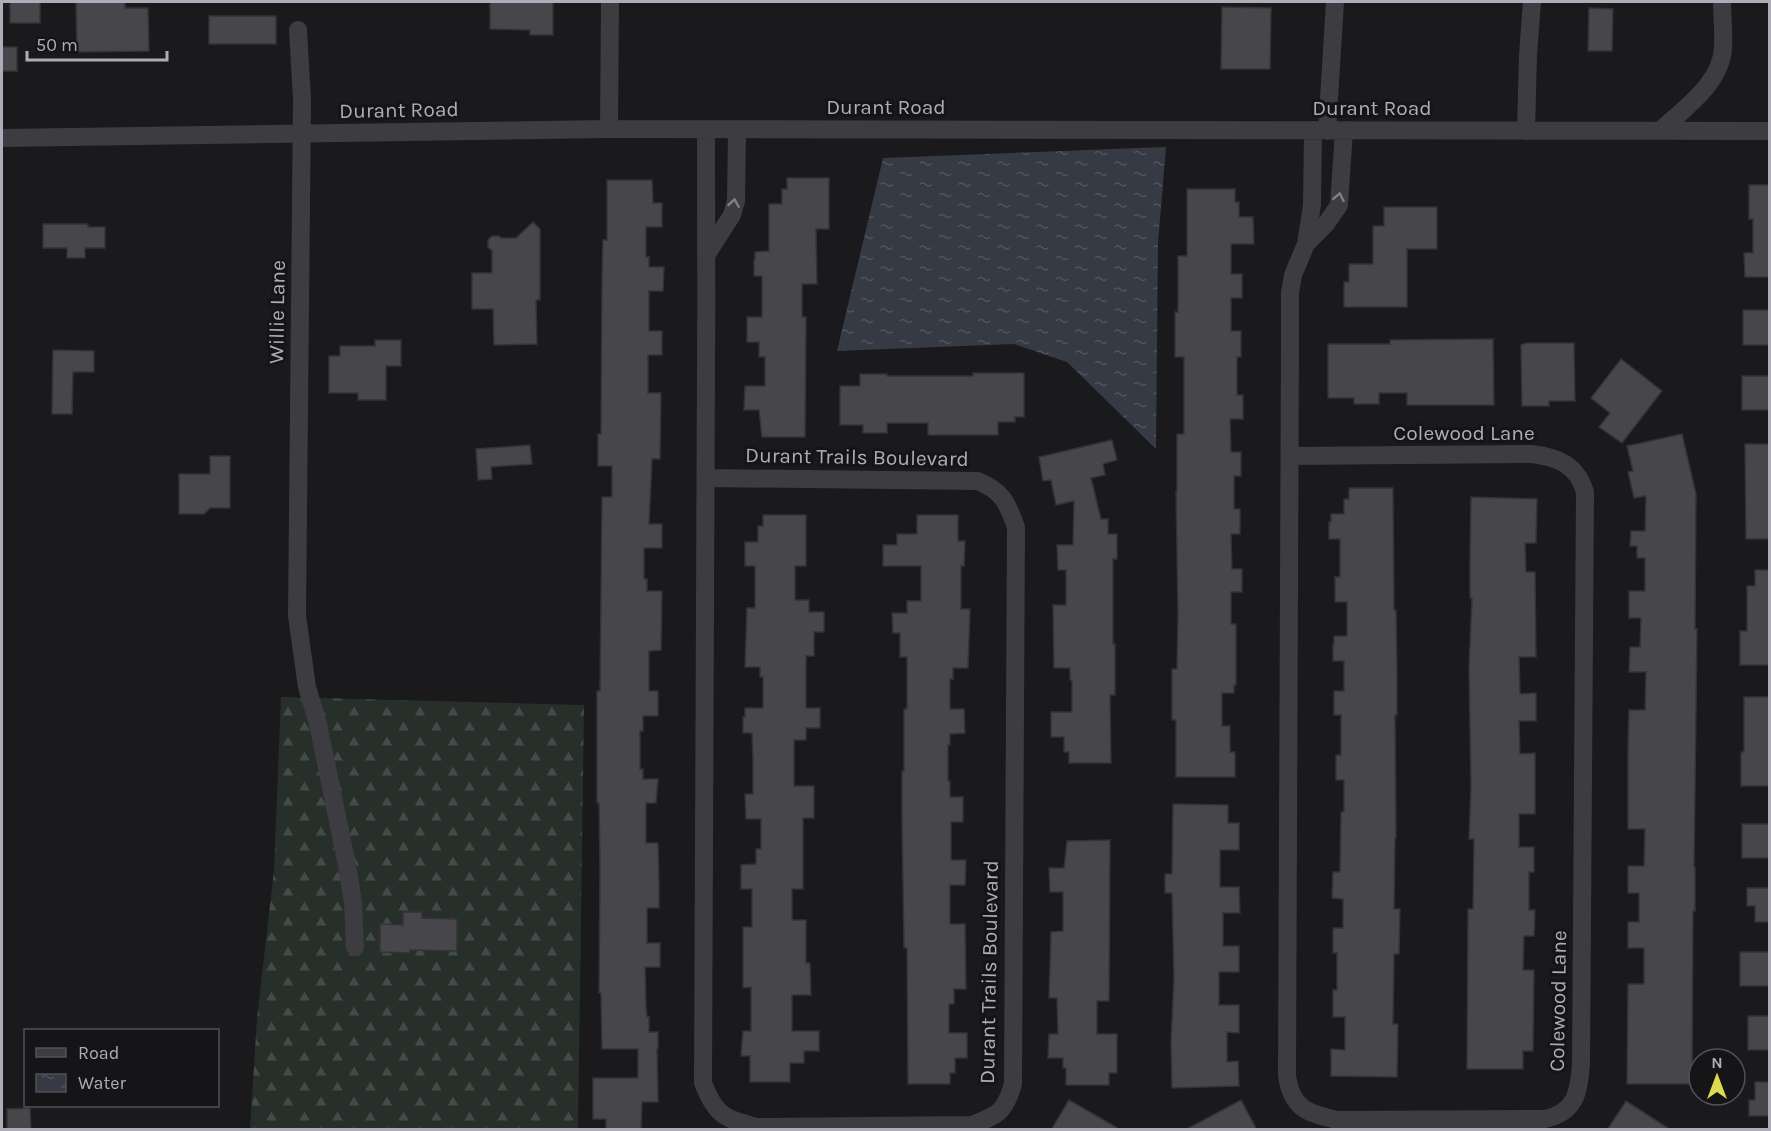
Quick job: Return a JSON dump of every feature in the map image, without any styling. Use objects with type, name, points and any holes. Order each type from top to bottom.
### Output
[{"type":"street","points":[[609,129],[610,2]]},
{"type":"street","name":"Colewood Lane","points":[[1290,456],[1532,454],[1560,460],[1570,466],[1581,482],[1584,492],[1584,516],[1581,1064],[1576,1097],[1570,1106],[1555,1117],[1545,1119],[1337,1120],[1307,1111],[1296,1103],[1289,1092],[1287,1064],[1290,293],[1293,275],[1306,243],[1328,130],[1335,2]]},
{"type":"street","points":[[1526,130],[1532,2]]},
{"type":"street","points":[[1660,130],[1714,77],[1721,61],[1723,48],[1722,2]]},
{"type":"street","name":"Willie Lane","points":[[298,30],[302,134],[297,616],[307,687],[318,724],[347,865],[353,903],[355,947]]},
{"type":"street","name":"Durant Road","points":[[2,138],[609,129],[1770,131]]},
{"type":"street","name":"Durant Trails Boulevard","points":[[706,129],[707,478],[703,1083],[710,1100],[724,1118],[756,1127],[972,1125],[992,1117],[1007,1103],[1013,1084],[1016,526],[1008,503],[993,488],[978,481],[707,478]]},
{"type":"street","points":[[707,254],[732,215],[736,201],[737,129]]},
{"type":"street","name":"Colewood Lane","points":[[1306,243],[1326,224],[1339,205],[1328,130]]},
{"type":"green space","points":[[281,697],[584,705],[578,1129],[250,1130],[257,1018],[274,870]]},
{"type":"water","points":[[1166,147],[1158,243],[1156,449],[1067,362],[1014,344],[837,351],[883,158]]},
{"type":"building","points":[[10,2],[40,2],[40,23],[10,23]]},
{"type":"building","points":[[76,2],[125,2],[125,8],[148,8],[149,51],[77,52]]},
{"type":"building","points":[[490,2],[553,2],[553,35],[530,35],[530,30],[490,29]]},
{"type":"building","points":[[1222,7],[1271,8],[1270,69],[1221,69]]},
{"type":"building","points":[[1589,8],[1613,9],[1612,51],[1588,51]]},
{"type":"building","points":[[209,16],[276,16],[276,44],[209,44]]},
{"type":"building","points":[[2,47],[17,47],[17,71],[2,71]]},
{"type":"building","points":[[787,178],[829,178],[829,229],[816,229],[817,284],[802,284],[802,317],[806,317],[805,437],[762,437],[759,410],[744,410],[745,386],[765,386],[765,357],[759,357],[759,342],[747,342],[747,317],[762,317],[762,276],[754,276],[755,252],[769,251],[769,204],[782,204],[782,189],[787,189]]},
{"type":"building","points":[[607,180],[652,180],[653,203],[662,203],[662,227],[646,227],[646,257],[649,257],[649,267],[664,267],[663,291],[649,291],[649,331],[662,331],[662,355],[648,355],[648,393],[661,393],[660,459],[652,459],[649,524],[662,524],[662,548],[644,548],[644,579],[647,579],[647,591],[662,591],[661,650],[649,651],[649,691],[658,691],[658,716],[643,716],[643,731],[640,731],[640,769],[643,769],[643,779],[658,779],[656,803],[646,803],[646,843],[658,843],[659,884],[659,908],[647,908],[647,943],[660,943],[660,967],[645,967],[649,1032],[658,1032],[658,1102],[642,1102],[641,1129],[606,1129],[606,1119],[593,1119],[593,1078],[638,1078],[638,1049],[602,1049],[601,993],[599,993],[600,868],[599,803],[597,803],[597,691],[600,691],[602,497],[612,497],[612,466],[598,466],[598,434],[601,434],[603,240],[607,240]]},
{"type":"building","points":[[1749,185],[1770,185],[1770,277],[1745,277],[1744,253],[1753,253],[1753,219],[1749,219]]},
{"type":"building","points":[[1187,189],[1235,189],[1235,202],[1239,202],[1239,217],[1253,217],[1254,244],[1231,244],[1231,274],[1242,274],[1242,298],[1231,298],[1231,331],[1241,331],[1241,357],[1237,357],[1237,395],[1243,395],[1243,419],[1230,419],[1231,452],[1241,452],[1241,476],[1234,476],[1234,509],[1240,509],[1240,534],[1231,534],[1232,569],[1242,569],[1242,592],[1231,592],[1231,624],[1236,624],[1236,685],[1234,685],[1234,693],[1222,693],[1222,726],[1230,726],[1230,752],[1235,752],[1235,777],[1176,777],[1176,720],[1172,720],[1172,669],[1177,669],[1177,434],[1184,434],[1184,357],[1175,357],[1175,312],[1178,312],[1178,256],[1187,256]]},
{"type":"building","points":[[1384,207],[1437,207],[1437,249],[1407,249],[1407,307],[1344,307],[1344,282],[1349,282],[1349,264],[1373,264],[1373,226],[1384,226]]},
{"type":"building","points":[[533,222],[540,229],[540,300],[536,300],[537,344],[494,345],[493,309],[472,309],[472,273],[492,273],[492,251],[488,247],[488,240],[492,236],[516,238]]},
{"type":"building","points":[[43,224],[88,224],[88,227],[105,227],[105,248],[85,248],[85,258],[67,258],[67,248],[43,248]]},
{"type":"building","points":[[1743,310],[1770,310],[1770,345],[1743,345]]},
{"type":"building","points":[[1493,339],[1494,405],[1407,405],[1407,393],[1379,393],[1379,404],[1354,404],[1354,398],[1328,398],[1328,344],[1390,344],[1390,340]]},
{"type":"building","points":[[375,340],[401,340],[401,366],[386,366],[386,400],[358,400],[358,393],[329,393],[329,356],[340,356],[340,346],[375,346]]},
{"type":"building","points":[[1574,343],[1575,401],[1549,401],[1549,406],[1522,406],[1521,345]]},
{"type":"building","points":[[53,350],[94,351],[94,372],[73,372],[72,414],[52,414]]},
{"type":"building","points":[[1621,359],[1662,391],[1622,443],[1599,427],[1610,413],[1591,398]]},
{"type":"building","points":[[973,373],[1024,373],[1024,417],[1015,417],[1015,422],[998,422],[998,435],[928,435],[928,423],[887,423],[887,433],[863,433],[863,425],[840,425],[840,386],[860,386],[860,374],[973,376]]},
{"type":"building","points":[[1742,376],[1770,376],[1770,410],[1742,410]]},
{"type":"building","points":[[1682,434],[1696,494],[1695,911],[1693,911],[1692,1047],[1687,1047],[1687,1084],[1627,1084],[1628,984],[1644,984],[1644,948],[1628,948],[1628,922],[1639,922],[1639,893],[1628,893],[1628,866],[1644,866],[1645,829],[1628,829],[1629,710],[1645,710],[1646,672],[1629,672],[1630,647],[1640,647],[1641,618],[1629,618],[1629,591],[1645,591],[1645,558],[1637,558],[1637,546],[1630,546],[1631,531],[1645,531],[1646,496],[1634,498],[1628,472],[1633,471],[1627,446]]},
{"type":"building","points":[[1112,440],[1117,460],[1103,464],[1105,475],[1091,478],[1101,519],[1108,519],[1108,534],[1117,534],[1117,559],[1113,559],[1115,695],[1110,695],[1111,763],[1069,763],[1069,752],[1064,752],[1064,737],[1051,737],[1051,712],[1072,712],[1070,668],[1054,668],[1053,605],[1066,605],[1066,570],[1058,570],[1057,545],[1073,545],[1074,501],[1056,505],[1051,480],[1043,481],[1039,457]]},
{"type":"building","points":[[1745,444],[1770,444],[1770,539],[1746,539]]},
{"type":"building","points":[[530,445],[532,464],[491,467],[492,479],[478,480],[476,449]]},
{"type":"building","points":[[210,456],[230,456],[230,508],[210,508],[204,514],[179,514],[179,474],[210,474]]},
{"type":"building","points":[[1349,488],[1393,488],[1397,673],[1394,909],[1400,909],[1399,954],[1394,954],[1393,1024],[1398,1024],[1397,1077],[1331,1076],[1331,1049],[1345,1050],[1345,1017],[1333,1017],[1333,990],[1337,990],[1337,953],[1333,953],[1333,928],[1343,928],[1343,899],[1332,898],[1333,872],[1340,872],[1341,812],[1344,812],[1344,780],[1336,780],[1336,755],[1341,755],[1341,715],[1334,715],[1334,691],[1344,691],[1344,661],[1333,661],[1333,644],[1334,636],[1347,636],[1347,602],[1335,602],[1335,577],[1340,577],[1340,539],[1329,539],[1329,522],[1331,522],[1331,514],[1344,514],[1344,499],[1349,499]]},
{"type":"building","points":[[1471,497],[1537,499],[1536,543],[1525,543],[1526,572],[1535,572],[1536,657],[1519,657],[1520,694],[1536,693],[1536,721],[1519,721],[1520,754],[1535,753],[1535,814],[1519,814],[1519,847],[1534,847],[1534,872],[1529,872],[1529,910],[1535,910],[1534,936],[1524,936],[1523,970],[1534,970],[1533,1051],[1523,1051],[1523,1069],[1467,1069],[1468,909],[1473,909],[1474,839],[1469,839]]},
{"type":"building","points":[[763,515],[806,515],[806,566],[795,566],[795,600],[809,600],[809,612],[824,612],[824,632],[814,632],[814,656],[806,656],[806,708],[820,708],[820,728],[806,728],[806,740],[794,740],[794,786],[814,786],[814,818],[803,818],[803,889],[792,889],[792,920],[806,920],[806,963],[810,963],[811,995],[792,995],[792,1031],[819,1031],[819,1051],[804,1051],[804,1063],[790,1063],[790,1082],[750,1082],[750,1056],[741,1056],[743,1031],[751,1031],[751,987],[743,988],[743,927],[752,927],[752,889],[741,889],[741,865],[756,864],[756,849],[761,849],[761,819],[746,819],[745,794],[753,794],[753,759],[752,733],[743,733],[743,717],[745,717],[745,708],[763,708],[763,677],[760,677],[760,667],[745,667],[747,608],[755,608],[755,566],[745,566],[745,542],[758,542],[758,526],[763,526]]},
{"type":"building","points":[[917,515],[958,515],[958,541],[965,541],[964,566],[961,566],[961,609],[970,609],[968,668],[953,668],[953,679],[950,679],[950,709],[964,709],[965,733],[950,734],[950,745],[948,745],[950,797],[963,797],[963,822],[951,822],[951,860],[966,860],[965,885],[950,885],[950,924],[965,924],[966,989],[954,989],[954,1004],[949,1004],[949,1033],[967,1033],[967,1058],[955,1058],[955,1073],[950,1073],[950,1084],[908,1084],[907,948],[904,948],[902,822],[907,657],[900,657],[900,633],[893,633],[892,613],[907,613],[907,601],[921,601],[921,566],[883,566],[883,545],[897,545],[897,534],[917,534]]},
{"type":"building","points":[[1755,570],[1770,570],[1770,665],[1740,665],[1740,631],[1747,631],[1747,586],[1755,586]]},
{"type":"building","points":[[1744,697],[1770,697],[1770,786],[1741,786],[1741,752],[1744,752]]},
{"type":"building","points":[[1173,804],[1228,805],[1228,823],[1239,823],[1239,850],[1220,850],[1220,887],[1239,887],[1240,913],[1223,913],[1223,946],[1239,946],[1239,972],[1219,972],[1219,1005],[1239,1005],[1239,1033],[1227,1032],[1227,1062],[1238,1061],[1239,1086],[1172,1088],[1171,1043],[1174,978],[1172,893],[1165,893],[1165,874],[1172,874]]},
{"type":"building","points":[[1742,824],[1770,824],[1770,858],[1742,858]]},
{"type":"building","points":[[1110,840],[1109,1001],[1097,1001],[1097,1034],[1117,1034],[1117,1073],[1109,1073],[1109,1085],[1066,1085],[1066,1068],[1063,1068],[1063,1058],[1048,1058],[1049,1034],[1058,1034],[1057,998],[1049,998],[1051,932],[1063,931],[1063,892],[1050,892],[1049,868],[1064,868],[1067,841]]},
{"type":"building","points":[[1747,888],[1770,888],[1770,922],[1755,922],[1755,906],[1747,906]]},
{"type":"building","points":[[403,912],[422,912],[422,918],[457,919],[457,951],[380,952],[380,924],[403,925]]},
{"type":"building","points":[[1740,952],[1770,952],[1770,986],[1740,986]]},
{"type":"building","points":[[1748,1016],[1770,1016],[1770,1050],[1748,1050]]},
{"type":"building","points":[[1755,1082],[1770,1082],[1770,1116],[1749,1116],[1749,1100],[1755,1100]]},
{"type":"building","points":[[1069,1100],[1121,1130],[1051,1130]]},
{"type":"building","points":[[1241,1100],[1257,1130],[1185,1130]]},
{"type":"building","points":[[1626,1101],[1671,1130],[1607,1130]]},
{"type":"building","points":[[30,1108],[31,1130],[7,1130],[7,1109]]}]
